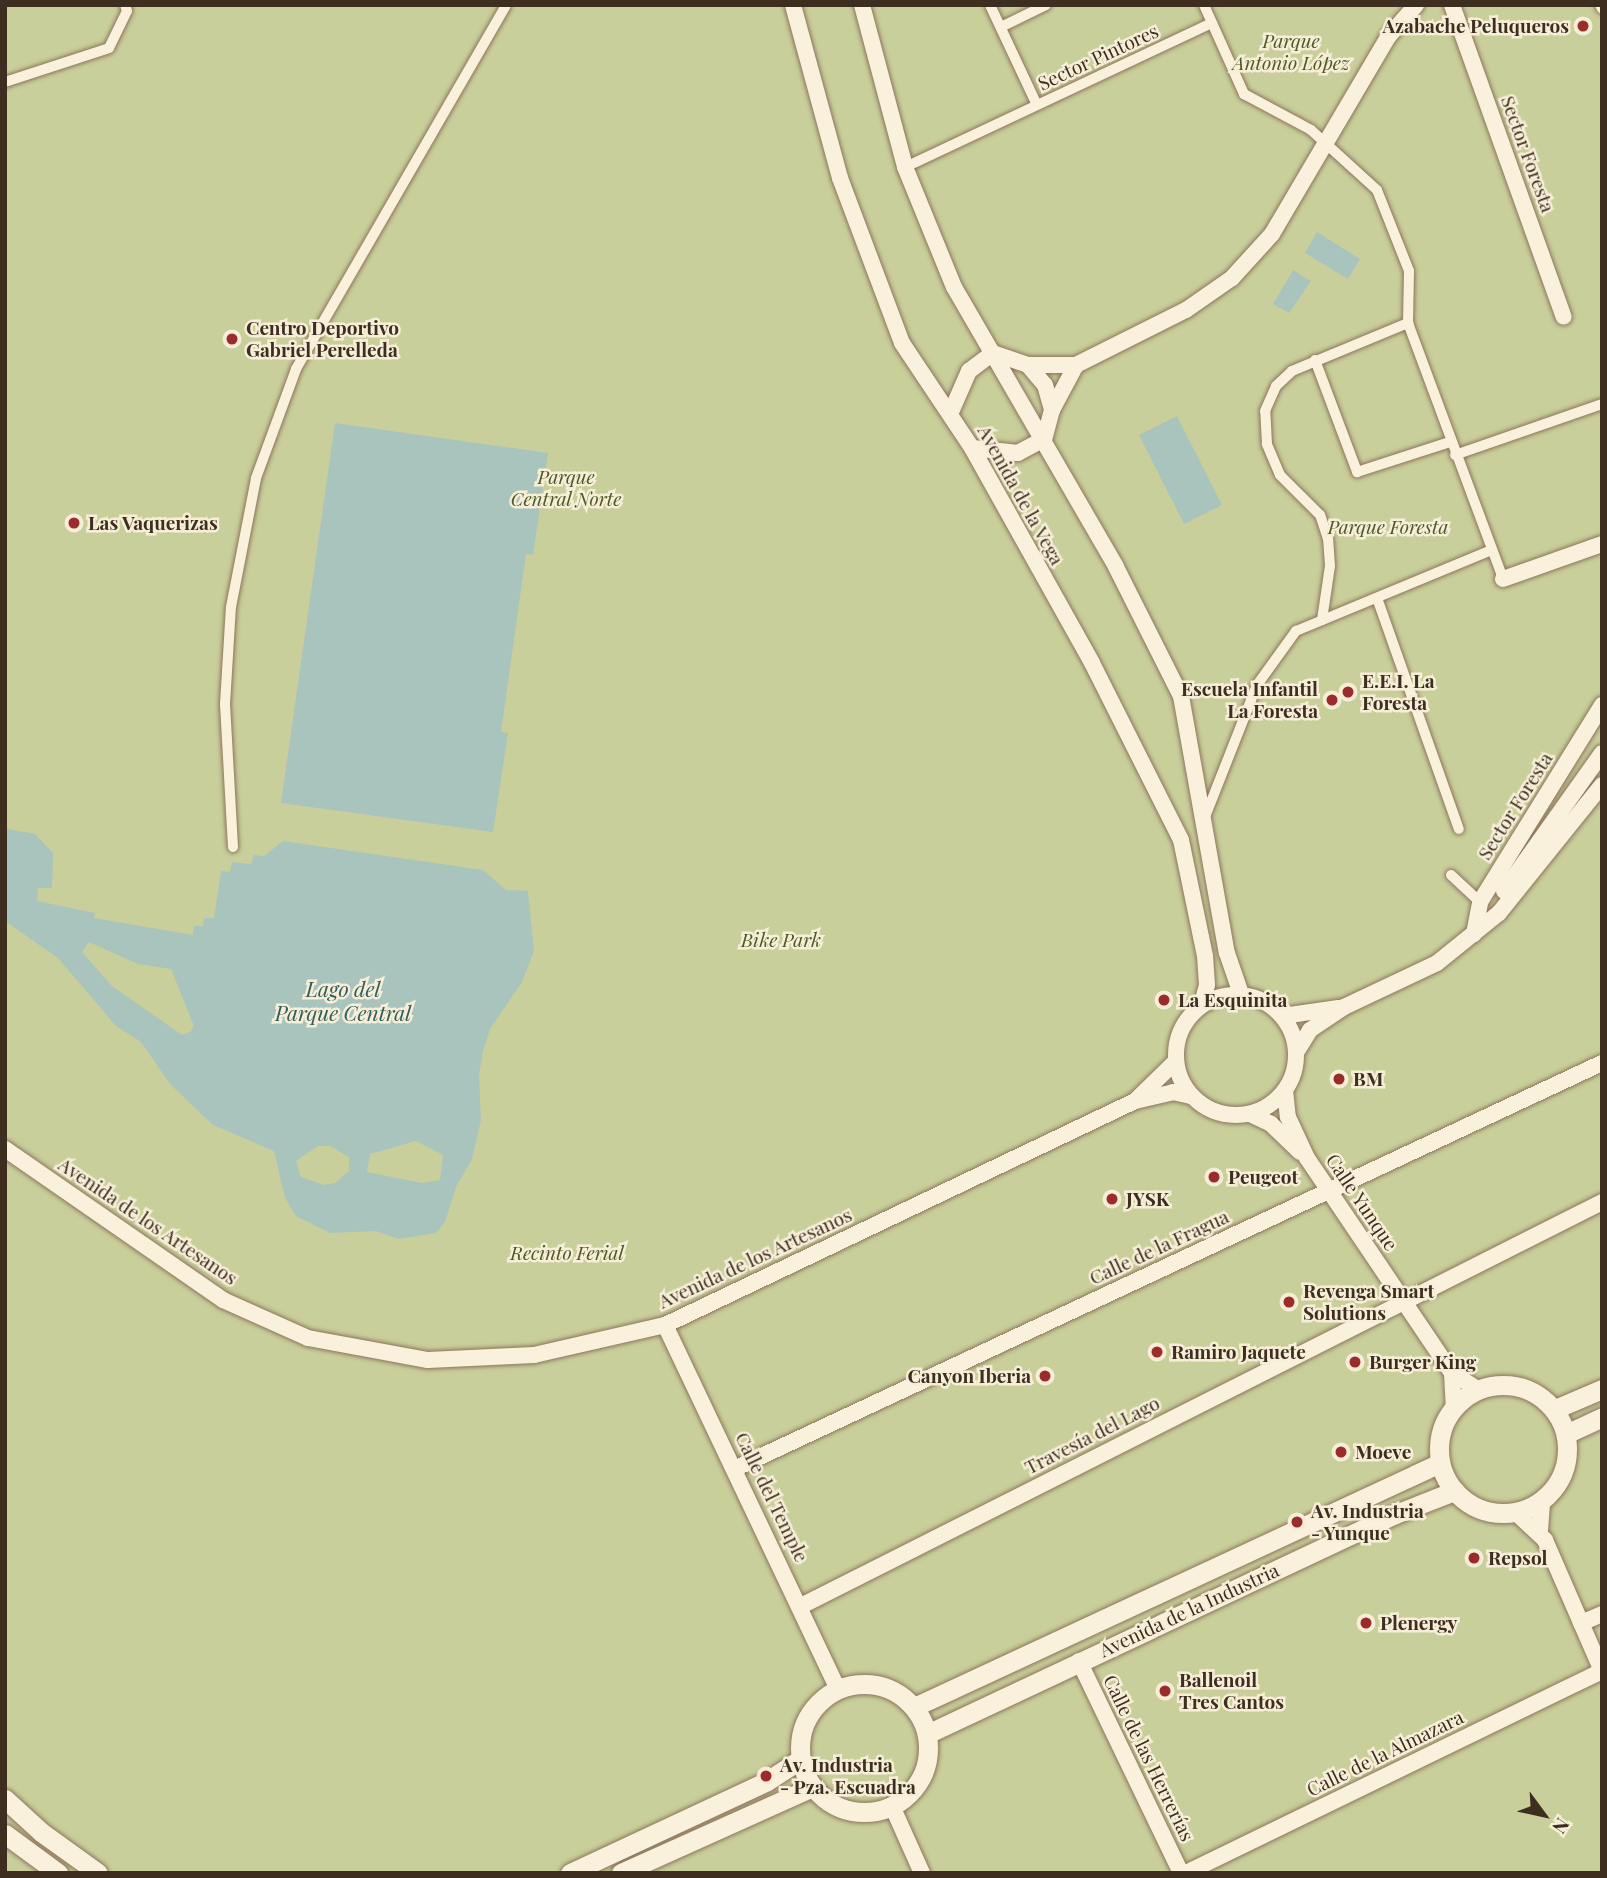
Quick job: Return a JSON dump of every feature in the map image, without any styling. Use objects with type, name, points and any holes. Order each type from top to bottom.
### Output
[{"type":"street","points":[[5,82],[109,48],[127,11],[125,5]]},
{"type":"street","points":[[233,847],[227,800],[226,690],[231,607],[256,478],[296,369],[506,5]]},
{"type":"street","name":"Avenida de la Vega","points":[[793,5],[868,262],[902,343],[951,412],[972,448],[1091,663],[1181,840],[1205,956],[1207,985],[1202,1004]]},
{"type":"street","points":[[862,5],[905,167],[954,287],[1044,439],[1181,696],[1227,953],[1241,994]]},
{"type":"street","name":"Sector Pintores","points":[[990,5],[1037,105]]},
{"type":"street","points":[[1001,27],[1046,5]]},
{"type":"street","points":[[1204,5],[1244,94],[1325,141],[1377,190],[1409,271],[1408,323],[1503,579],[1602,544]]},
{"type":"street","points":[[993,353],[1028,365],[1076,365],[1185,310],[1232,278],[1272,234],[1388,37],[1416,5]]},
{"type":"street","name":"Sector Foresta","points":[[1452,5],[1564,317]]},
{"type":"street","name":"Sector Pintores","points":[[914,163],[1212,23]]},
{"type":"street","points":[[1322,620],[1329,566],[1328,539],[1320,515],[1280,475],[1267,444],[1265,411],[1276,386],[1315,360],[1408,323]]},
{"type":"street","points":[[951,412],[969,371],[993,353]]},
{"type":"street","points":[[1315,360],[1357,472],[1450,442]]},
{"type":"street","points":[[1028,365],[1045,385],[1052,410]]},
{"type":"street","points":[[972,448],[1018,453],[1044,439],[1052,410],[1076,365]]},
{"type":"street","points":[[1455,455],[1602,404]]},
{"type":"street","points":[[1203,824],[1224,760],[1258,685],[1296,631],[1492,550]]},
{"type":"street","name":"Sector Foresta","points":[[1377,598],[1459,829]]},
{"type":"street","name":"Sector Foresta","points":[[1474,934],[1480,902],[1600,710]]},
{"type":"street","points":[[1474,934],[1602,753]]},
{"type":"street","points":[[1297,1051],[1283,1016],[1257,997],[1241,994],[1202,1004],[1181,1029],[1175,1062],[1191,1096],[1218,1113],[1250,1114],[1270,1105],[1285,1090],[1297,1051],[1310,1030],[1344,1007],[1437,962],[1500,913],[1602,785]]},
{"type":"street","points":[[1451,875],[1480,902]]},
{"type":"street","points":[[1283,1016],[1344,1007]]},
{"type":"street","name":"Avenida de los Artesanos","points":[[1135,1101],[1175,1062]]},
{"type":"street","name":"Calle de la Fragua","points":[[734,1469],[1602,1063]]},
{"type":"street","name":"Calle Yunque","points":[[1285,1090],[1288,1116],[1307,1158],[1452,1373],[1478,1389]]},
{"type":"street","name":"Avenida de los Artesanos","points":[[5,1149],[223,1300],[308,1338],[428,1360],[534,1355],[665,1325],[1135,1101],[1173,1092],[1191,1096]]},
{"type":"street","name":"Calle Yunque","points":[[1250,1114],[1271,1124],[1307,1158]]},
{"type":"street","name":"Travesía del Lago","points":[[801,1606],[1401,1300],[1602,1202]]},
{"type":"street","name":"Calle del Temple","points":[[665,1325],[801,1606],[838,1689]]},
{"type":"street","points":[[1452,1373],[1454,1406],[1439,1443],[1440,1463],[1454,1492],[1482,1509],[1515,1513],[1540,1531]]},
{"type":"street","points":[[1454,1406],[1478,1389],[1499,1384],[1520,1386],[1539,1395],[1555,1409],[1566,1434],[1564,1471],[1542,1501],[1515,1513]]},
{"type":"street","points":[[1555,1409],[1602,1389]]},
{"type":"street","points":[[1566,1434],[1602,1417]]},
{"type":"street","name":"Avenida de la Industria","points":[[914,1707],[1440,1463]]},
{"type":"street","name":"Avenida de la Industria","points":[[927,1734],[1393,1515],[1454,1492]]},
{"type":"street","points":[[1542,1501],[1540,1531],[1602,1671]]},
{"type":"street","points":[[1581,1623],[1602,1614]]},
{"type":"street","name":"Calle de las Herrerías","points":[[1079,1661],[1183,1873]]},
{"type":"street","name":"Calle de la Almazara","points":[[1183,1873],[1602,1671]]},
{"type":"street","points":[[879,1685],[914,1707],[927,1734],[922,1776],[892,1806],[871,1812],[849,1811],[828,1802],[812,1787],[801,1759],[800,1738],[807,1718],[821,1701],[838,1689],[879,1685]]},
{"type":"street","points":[[570,1873],[767,1781],[801,1759]]},
{"type":"street","points":[[621,1873],[812,1787]]},
{"type":"street","points":[[5,1799],[41,1832],[98,1873]]},
{"type":"street","points":[[892,1806],[922,1873]]},
{"type":"street","points":[[5,1834],[58,1873]]},
{"type":"green space","points":[[5,5],[1602,5],[1602,1873],[5,1873]]},
{"type":"water","points":[[1317,232],[1360,259],[1348,279],[1305,253]]},
{"type":"water","points":[[1293,270],[1311,281],[1289,313],[1273,304]]},
{"type":"water","points":[[1177,416],[1222,505],[1184,524],[1139,435]]},
{"type":"water","points":[[335,423],[548,453],[533,555],[526,554],[501,732],[508,733],[493,832],[281,803]]},
{"type":"water","name":"Lago del Parque Central","points":[[5,824],[8,829],[35,834],[53,853],[52,888],[38,888],[37,901],[95,913],[94,918],[193,935],[194,926],[203,926],[204,918],[214,918],[221,871],[230,872],[232,862],[251,864],[254,855],[264,856],[283,841],[483,870],[506,890],[528,891],[534,951],[522,982],[490,1029],[479,1075],[481,1120],[472,1159],[456,1187],[445,1222],[436,1233],[398,1239],[376,1231],[330,1233],[296,1216],[285,1198],[274,1151],[213,1125],[170,1084],[141,1042],[116,1026],[58,958],[5,921]],"holes":[[[89,942],[138,964],[171,969],[194,1026],[190,1032],[182,1035],[112,986],[82,952]],[[416,1141],[443,1155],[440,1180],[422,1183],[367,1172],[370,1154]],[[318,1146],[330,1146],[349,1157],[349,1171],[335,1183],[324,1185],[301,1177],[296,1161]]]},
{"type":"place","name":"Azabache Peluqueros","points":[[1583,26]]},
{"type":"place","name":"Centro Deportivo Gabriel Perelleda","points":[[232,339]]},
{"type":"place","name":"Las Vaquerizas","points":[[74,523]]},
{"type":"place","name":"E.E.I. La Foresta","points":[[1348,692]]},
{"type":"place","name":"Escuela Infantil La Foresta","points":[[1332,700]]},
{"type":"place","name":"La Esquinita","points":[[1164,1000]]},
{"type":"place","name":"BM","points":[[1339,1079]]},
{"type":"place","name":"Peugeot","points":[[1214,1177]]},
{"type":"place","name":"JYSK","points":[[1112,1199]]},
{"type":"place","name":"Revenga Smart Solutions","points":[[1289,1302]]},
{"type":"place","name":"Ramiro Jaquete","points":[[1157,1352]]},
{"type":"place","name":"Burger King","points":[[1355,1362]]},
{"type":"place","name":"Canyon Iberia","points":[[1045,1376]]},
{"type":"place","name":"Moeve","points":[[1341,1452]]},
{"type":"place","name":"Av. Industria - Yunque","points":[[1297,1522]]},
{"type":"place","name":"Repsol","points":[[1474,1558]]},
{"type":"place","name":"Plenergy","points":[[1366,1623]]},
{"type":"place","name":"Ballenoil Tres Cantos","points":[[1165,1691]]},
{"type":"place","name":"Av. Industria - Pza. Escuadra","points":[[766,1776]]},
{"type":"park label","name":"Parque Antonio López","points":[[1291,52]]},
{"type":"park label","name":"Parque Central Norte","points":[[566,488]]},
{"type":"park label","name":"Parque Foresta","points":[[1388,527]]},
{"type":"park label","name":"Bike Park","points":[[781,940]]},
{"type":"park label","name":"Recinto Ferial","points":[[567,1253]]}]
